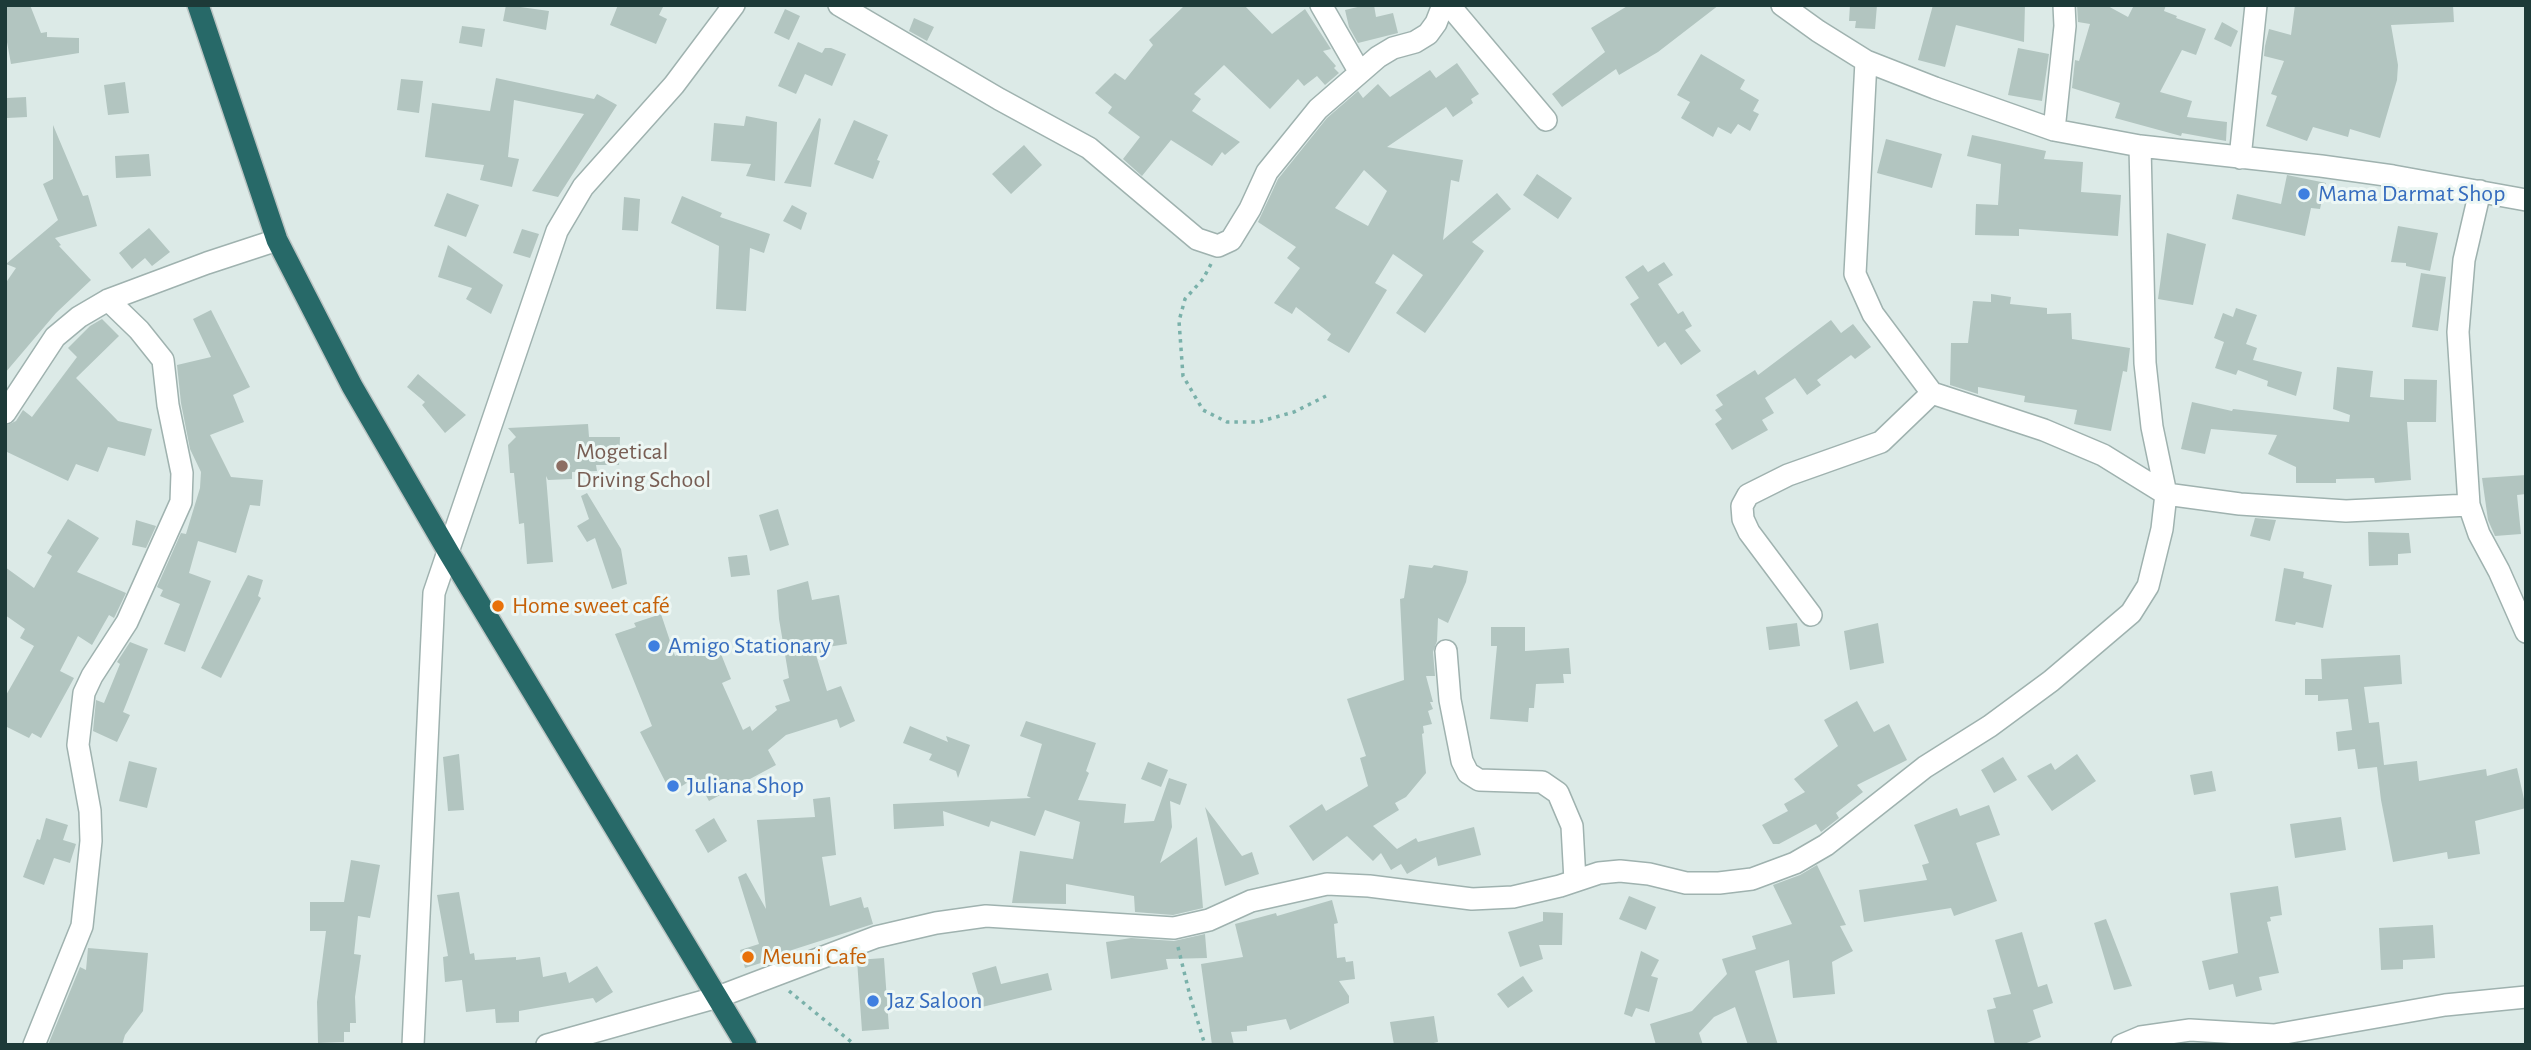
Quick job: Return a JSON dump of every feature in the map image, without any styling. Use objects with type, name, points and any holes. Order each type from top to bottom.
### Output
[{"type":"highway","points":[[198,5],[277,240],[352,386],[449,553],[746,1045]]},
{"type":"street","points":[[413,1045],[434,593],[557,231],[583,187],[674,85],[734,5]]},
{"type":"street","points":[[839,5],[999,99],[1089,148],[1197,239],[1218,246],[1231,240],[1250,209],[1267,172],[1318,109],[1359,71],[1392,48],[1415,42],[1427,33],[1436,23],[1443,5]]},
{"type":"street","points":[[1321,5],[1359,71]]},
{"type":"street","points":[[1449,5],[1546,120]]},
{"type":"street","points":[[1782,5],[1866,61],[2054,130],[2140,146],[2321,166],[2526,200]]},
{"type":"street","points":[[2054,130],[2065,26],[2064,5]]},
{"type":"street","points":[[2240,158],[2256,5]]},
{"type":"street","points":[[1866,61],[1855,274],[1873,314],[1932,393],[2044,430],[2103,455],[2166,494],[2240,504],[2346,511],[2469,505]]},
{"type":"street","points":[[547,1045],[718,996],[876,937],[936,923],[986,916],[1174,928],[1209,920],[1251,901],[1328,884],[1370,886],[1472,899],[1513,897],[1599,873],[1620,871],[1649,874],[1686,883],[1719,883],[1752,879],[1795,863],[1826,845],[1925,767],[1990,726],[2051,681],[2131,613],[2148,586],[2162,529],[2166,494],[2152,426],[2145,363],[2140,146]]},
{"type":"street","points":[[2480,191],[2464,260],[2458,332],[2469,505],[2479,534],[2526,632]]},
{"type":"street","points":[[5,413],[55,337],[79,317],[108,300],[277,240]]},
{"type":"street","points":[[34,1045],[82,926],[91,841],[90,811],[78,745],[84,693],[127,622],[181,502],[182,473],[163,360],[139,330],[108,300]]},
{"type":"street","points":[[1811,615],[1749,533],[1743,519],[1742,506],[1748,495],[1788,475],[1881,442],[1932,393]]},
{"type":"street","points":[[1446,651],[1450,700],[1462,761],[1468,774],[1479,780],[1542,782],[1558,793],[1572,826],[1574,881]]},
{"type":"street","points":[[2122,1045],[2141,1037],[2190,1030],[2274,1035],[2445,1005],[2526,997]]},
{"type":"path","points":[[1218,246],[1203,279],[1185,299],[1180,321],[1183,376],[1203,410],[1227,422],[1258,422],[1294,412],[1326,396]]},
{"type":"path","points":[[1174,928],[1205,1045]]},
{"type":"path","points":[[771,976],[855,1045]]},
{"type":"building","points":[[12,5],[30,5],[41,33],[47,32],[47,37],[79,38],[79,53],[11,64],[5,31],[5,8]]},
{"type":"building","points":[[506,5],[549,11],[546,30],[503,21]]},
{"type":"building","points":[[618,5],[664,5],[659,15],[667,19],[656,44],[610,25]]},
{"type":"building","points":[[1185,5],[1244,5],[1272,34],[1305,9],[1331,49],[1323,51],[1339,73],[1325,85],[1317,76],[1304,86],[1298,79],[1270,109],[1224,65],[1194,94],[1201,99],[1192,111],[1240,142],[1225,155],[1222,152],[1212,166],[1171,140],[1142,176],[1123,159],[1140,137],[1108,113],[1112,107],[1095,93],[1115,73],[1125,80],[1153,45],[1149,40]]},
{"type":"building","points":[[1374,5],[1376,17],[1393,13],[1398,33],[1358,43],[1349,27],[1345,10]]},
{"type":"building","points":[[1629,5],[1719,5],[1658,52],[1619,75],[1616,69],[1562,107],[1552,94],[1605,52],[1591,28]]},
{"type":"building","points":[[1850,5],[1877,5],[1875,29],[1855,28],[1856,21],[1849,21]]},
{"type":"building","points":[[1933,5],[2025,5],[2024,42],[1956,25],[1945,67],[1918,60]]},
{"type":"building","points":[[2077,5],[2106,5],[2128,17],[2134,5],[2166,5],[2164,11],[2206,29],[2196,55],[2182,50],[2160,92],[2192,101],[2187,117],[2227,122],[2226,141],[2182,133],[2181,136],[2115,118],[2120,103],[2072,88],[2075,60],[2079,61],[2090,24],[2078,22]]},
{"type":"building","points":[[2295,5],[2453,5],[2454,22],[2391,25],[2398,65],[2397,80],[2380,138],[2350,129],[2348,137],[2313,127],[2307,141],[2266,126],[2277,96],[2271,94],[2284,61],[2264,56],[2269,29],[2291,35]]},
{"type":"building","points":[[785,9],[800,16],[789,40],[774,33]]},
{"type":"building","points":[[914,18],[934,27],[927,41],[909,31]]},
{"type":"building","points":[[2222,22],[2238,31],[2231,47],[2214,39]]},
{"type":"building","points":[[462,26],[485,29],[482,47],[459,43]]},
{"type":"building","points":[[798,42],[822,53],[825,48],[831,48],[846,54],[832,86],[805,74],[796,94],[778,86]]},
{"type":"building","points":[[2018,48],[2049,54],[2042,101],[2008,95]]},
{"type":"building","points":[[1701,54],[1745,80],[1740,89],[1759,100],[1753,111],[1759,114],[1750,131],[1738,124],[1731,134],[1718,127],[1713,137],[1681,118],[1690,102],[1677,95]]},
{"type":"building","points":[[1457,63],[1479,94],[1471,99],[1473,103],[1453,117],[1446,107],[1387,147],[1463,160],[1459,182],[1451,180],[1443,240],[1497,193],[1511,209],[1472,242],[1484,251],[1425,333],[1396,313],[1423,275],[1393,254],[1375,283],[1387,290],[1349,353],[1327,340],[1331,334],[1296,307],[1292,314],[1274,303],[1300,268],[1287,258],[1296,247],[1258,222],[1278,179],[1327,118],[1358,91],[1363,98],[1378,84],[1390,97],[1430,70],[1436,78]],"holes":[[[1364,170],[1387,191],[1368,226],[1335,208]]]},
{"type":"building","points":[[496,78],[594,99],[597,94],[617,105],[558,197],[532,191],[584,114],[514,100],[508,157],[519,159],[512,187],[480,180],[484,165],[425,157],[432,103],[490,111]]},
{"type":"building","points":[[401,79],[423,81],[419,113],[397,110]]},
{"type":"building","points":[[125,82],[129,113],[108,115],[104,85]]},
{"type":"building","points":[[26,97],[27,117],[7,118],[7,98]]},
{"type":"building","points":[[746,116],[777,122],[775,181],[746,176],[751,164],[711,161],[714,123],[744,126]]},
{"type":"building","points":[[819,118],[821,119],[811,187],[784,183]]},
{"type":"building","points":[[854,120],[888,135],[877,160],[880,161],[873,179],[834,164]]},
{"type":"building","points":[[53,125],[83,196],[88,195],[97,226],[55,238],[61,245],[59,246],[91,280],[56,313],[5,373],[5,284],[16,268],[6,264],[58,220],[43,184],[53,179]]},
{"type":"building","points":[[1972,135],[2046,151],[2044,159],[2083,162],[2081,192],[2121,195],[2118,236],[2019,229],[2019,236],[1975,235],[1976,204],[1998,205],[2001,164],[1967,156]]},
{"type":"building","points":[[1886,139],[1942,154],[1932,188],[1877,173]]},
{"type":"building","points":[[1024,145],[1042,165],[1011,194],[992,174]]},
{"type":"building","points":[[149,154],[151,176],[116,178],[115,156]]},
{"type":"building","points":[[1537,174],[1572,198],[1558,219],[1523,195]]},
{"type":"building","points":[[2287,175],[2326,183],[2320,209],[2311,208],[2305,236],[2232,219],[2237,194],[2281,204]]},
{"type":"building","points":[[447,193],[479,205],[466,237],[434,226]]},
{"type":"building","points":[[682,196],[722,213],[720,217],[770,234],[764,253],[750,248],[746,311],[716,309],[719,246],[671,223]]},
{"type":"building","points":[[624,197],[640,199],[638,231],[622,230]]},
{"type":"building","points":[[792,205],[807,213],[801,230],[783,221]]},
{"type":"building","points":[[2398,226],[2438,233],[2430,271],[2406,266],[2406,263],[2391,262]]},
{"type":"building","points":[[149,228],[170,252],[152,266],[145,258],[132,269],[119,253]]},
{"type":"building","points":[[522,229],[539,234],[530,258],[513,253]]},
{"type":"building","points":[[2167,233],[2206,244],[2193,305],[2158,299]]},
{"type":"building","points":[[448,245],[503,285],[491,314],[466,299],[472,288],[438,277]]},
{"type":"building","points":[[1664,262],[1673,275],[1658,284],[1678,314],[1683,311],[1692,326],[1685,330],[1701,351],[1681,365],[1665,342],[1658,347],[1630,304],[1639,298],[1625,277],[1643,265],[1648,272]]},
{"type":"building","points":[[2421,273],[2446,277],[2438,331],[2412,327]]},
{"type":"building","points":[[1991,294],[2011,297],[2010,304],[2047,308],[2047,314],[2071,313],[2072,339],[2130,348],[2127,372],[2123,371],[2111,431],[2074,424],[2077,410],[2024,402],[2025,396],[1978,387],[1978,394],[1950,385],[1951,343],[1968,343],[1973,301],[1991,302]]},
{"type":"building","points":[[2236,308],[2257,315],[2246,344],[2257,348],[2253,360],[2302,372],[2296,396],[2267,386],[2268,381],[2238,370],[2236,375],[2215,368],[2224,342],[2214,338],[2223,313],[2233,317]]},
{"type":"building","points":[[211,310],[250,387],[233,395],[244,422],[210,435],[231,477],[263,480],[260,506],[250,505],[236,553],[198,541],[189,573],[211,581],[185,652],[164,644],[180,604],[160,596],[163,590],[157,587],[181,533],[186,534],[200,488],[201,472],[190,449],[177,365],[211,357],[193,319]]},
{"type":"building","points":[[102,319],[119,336],[76,378],[118,421],[152,429],[145,456],[108,447],[98,472],[76,464],[68,481],[5,451],[5,426],[16,421],[23,410],[32,417],[77,357],[68,348],[90,326]]},
{"type":"building","points":[[1831,320],[1841,333],[1853,324],[1871,347],[1855,359],[1851,355],[1817,380],[1821,385],[1807,395],[1795,378],[1765,398],[1774,413],[1762,420],[1768,430],[1732,450],[1715,424],[1722,419],[1715,410],[1723,405],[1716,395],[1755,370],[1758,375]]},
{"type":"building","points":[[2337,367],[2373,371],[2370,397],[2404,400],[2404,379],[2437,380],[2436,422],[2407,422],[2411,480],[2375,483],[2374,478],[2336,479],[2336,483],[2296,483],[2296,467],[2268,454],[2277,435],[2211,429],[2205,454],[2181,449],[2192,402],[2232,411],[2349,422],[2350,415],[2333,409]]},
{"type":"building","points":[[418,374],[466,415],[445,433],[422,405],[425,402],[407,387]]},
{"type":"building","points":[[588,424],[589,437],[620,437],[619,465],[596,465],[597,471],[572,472],[572,479],[548,480],[546,476],[553,562],[527,564],[524,523],[519,524],[514,473],[510,473],[508,445],[516,437],[508,428]]},
{"type":"building","points":[[2526,475],[2526,494],[2517,495],[2521,534],[2495,536],[2488,520],[2482,478]]},
{"type":"building","points":[[587,493],[621,549],[627,584],[612,589],[595,538],[587,542],[577,526],[589,519],[581,496]]},
{"type":"building","points":[[778,509],[789,545],[770,551],[759,515]]},
{"type":"building","points":[[2255,518],[2276,520],[2270,541],[2250,536]]},
{"type":"building","points":[[68,519],[99,538],[77,572],[126,593],[114,618],[109,615],[92,645],[78,636],[60,671],[74,678],[41,738],[32,733],[29,738],[5,726],[5,697],[34,646],[20,638],[25,629],[5,615],[5,567],[34,588],[52,556],[47,553]]},
{"type":"building","points":[[136,520],[156,526],[146,548],[132,545]]},
{"type":"building","points":[[2368,532],[2409,533],[2411,553],[2398,554],[2398,565],[2369,566]]},
{"type":"building","points":[[747,555],[750,575],[731,577],[728,557]]},
{"type":"building","points":[[1409,565],[1432,568],[1434,565],[1468,571],[1448,623],[1438,618],[1437,641],[1433,652],[1435,676],[1426,676],[1433,709],[1428,711],[1432,724],[1423,726],[1422,734],[1426,773],[1406,797],[1395,803],[1399,810],[1373,826],[1397,849],[1416,838],[1418,842],[1474,827],[1481,855],[1438,866],[1436,857],[1407,874],[1401,864],[1391,870],[1381,853],[1373,861],[1347,836],[1313,861],[1289,826],[1322,804],[1326,811],[1368,786],[1360,758],[1366,756],[1347,699],[1404,680],[1400,599],[1404,598]]},
{"type":"building","points":[[2284,568],[2304,572],[2303,578],[2332,585],[2323,628],[2275,621]]},
{"type":"building","points":[[248,575],[263,580],[258,596],[261,598],[221,678],[201,668]]},
{"type":"building","points":[[808,581],[812,600],[839,595],[847,644],[821,648],[822,654],[816,655],[827,691],[841,686],[855,721],[840,728],[837,719],[786,735],[768,750],[776,765],[709,801],[696,777],[671,793],[640,732],[652,726],[615,634],[636,627],[634,623],[661,614],[675,656],[717,644],[731,679],[722,683],[743,730],[750,726],[752,731],[777,710],[775,706],[790,701],[783,680],[789,678],[777,590]]},
{"type":"building","points":[[1797,623],[1800,646],[1769,650],[1766,627]]},
{"type":"building","points":[[1878,623],[1884,663],[1850,670],[1844,631]]},
{"type":"building","points":[[1491,627],[1525,627],[1525,651],[1569,648],[1571,674],[1563,674],[1564,683],[1536,684],[1534,708],[1529,708],[1528,722],[1490,719],[1497,646],[1491,646]]},
{"type":"building","points":[[130,642],[148,649],[123,712],[130,715],[117,742],[93,731],[96,700],[104,703],[120,664],[117,662]]},
{"type":"building","points":[[2400,655],[2402,684],[2364,687],[2369,723],[2379,722],[2384,765],[2417,761],[2419,781],[2486,769],[2487,776],[2517,768],[2526,808],[2475,821],[2480,854],[2448,859],[2447,852],[2393,862],[2377,767],[2358,769],[2355,749],[2338,751],[2336,732],[2352,730],[2348,699],[2318,701],[2318,695],[2305,695],[2305,679],[2322,679],[2321,659]]},
{"type":"building","points":[[1857,701],[1874,732],[1889,724],[1907,760],[1857,785],[1863,792],[1836,813],[1839,818],[1821,832],[1816,824],[1779,844],[1773,844],[1762,825],[1788,811],[1784,804],[1805,792],[1794,779],[1838,746],[1824,720]]},
{"type":"building","points":[[1026,721],[1096,743],[1086,771],[1089,773],[1078,800],[1126,804],[1124,823],[1154,821],[1169,778],[1187,784],[1180,805],[1170,801],[1172,827],[1160,863],[1197,837],[1203,908],[1173,915],[1135,912],[1134,896],[1066,884],[1066,904],[1012,903],[1020,851],[1073,859],[1080,822],[1045,810],[1035,836],[991,821],[989,827],[943,811],[944,826],[894,829],[893,804],[1031,798],[1027,796],[1042,744],[1020,736]]},
{"type":"building","points":[[910,726],[948,742],[946,736],[970,745],[958,778],[956,771],[929,760],[932,754],[903,743]]},
{"type":"building","points":[[459,754],[464,810],[448,811],[443,757]]},
{"type":"building","points":[[2077,754],[2096,781],[2052,811],[2027,776],[2051,763],[2055,770]]},
{"type":"building","points":[[2003,757],[2017,780],[1994,793],[1981,770]]},
{"type":"building","points":[[129,761],[157,768],[147,808],[119,801]]},
{"type":"building","points":[[1148,762],[1168,770],[1161,787],[1141,779]]},
{"type":"building","points":[[2212,771],[2216,791],[2194,795],[2190,775]]},
{"type":"building","points":[[830,797],[836,855],[822,857],[830,906],[861,897],[864,908],[868,907],[873,924],[764,959],[764,962],[745,968],[740,950],[759,944],[738,877],[746,873],[766,909],[757,820],[815,817],[813,799]]},
{"type":"building","points":[[1989,805],[2000,835],[1976,843],[1997,901],[1954,916],[1951,908],[1864,922],[1859,890],[1927,880],[1922,865],[1929,863],[1914,825],[1957,808],[1960,816]]},
{"type":"building","points":[[1205,807],[1242,856],[1252,852],[1259,874],[1225,886]]},
{"type":"building","points":[[2341,817],[2346,850],[2295,858],[2290,824]]},
{"type":"building","points":[[46,818],[68,825],[63,840],[76,844],[70,863],[54,858],[44,885],[23,877],[37,839],[40,840]]},
{"type":"building","points":[[714,818],[727,841],[708,853],[695,830]]},
{"type":"building","points":[[351,860],[380,865],[370,918],[358,916],[354,954],[361,955],[355,997],[356,1023],[350,1023],[350,1032],[344,1032],[344,1042],[318,1043],[317,1002],[326,931],[310,931],[310,902],[344,902]]},
{"type":"building","points":[[1817,865],[1846,925],[1840,926],[1853,951],[1832,962],[1835,994],[1793,998],[1789,960],[1755,971],[1778,1045],[1748,1045],[1735,1007],[1714,1017],[1699,1033],[1703,1045],[1656,1045],[1650,1024],[1692,1011],[1727,974],[1722,959],[1756,949],[1752,936],[1792,924],[1773,885]]},
{"type":"building","points":[[2278,886],[2282,915],[2270,917],[2271,921],[2267,922],[2279,973],[2259,977],[2262,990],[2236,997],[2233,984],[2209,990],[2202,961],[2238,953],[2230,893]]},
{"type":"building","points":[[459,892],[470,954],[474,953],[475,960],[540,957],[543,977],[566,972],[569,983],[597,966],[613,992],[596,1003],[593,998],[519,1011],[519,1022],[496,1023],[495,1009],[466,1012],[462,980],[445,982],[443,957],[448,956],[437,895]]},
{"type":"building","points":[[1629,896],[1656,907],[1646,930],[1619,919]]},
{"type":"building","points":[[1332,900],[1338,923],[1334,924],[1337,958],[1345,957],[1346,962],[1353,961],[1355,979],[1339,981],[1349,996],[1349,1003],[1290,1030],[1286,1019],[1247,1026],[1247,1031],[1231,1032],[1234,1045],[1212,1045],[1201,964],[1243,957],[1235,924],[1276,913],[1277,916]]},
{"type":"building","points":[[1543,912],[1563,913],[1562,945],[1539,945],[1543,959],[1520,967],[1508,932],[1543,921]]},
{"type":"building","points":[[2106,919],[2132,986],[2114,990],[2094,923]]},
{"type":"building","points":[[2433,925],[2435,958],[2403,960],[2403,969],[2381,970],[2379,928]]},
{"type":"building","points":[[2022,932],[2038,987],[2047,984],[2053,1003],[2033,1010],[2041,1037],[2022,1045],[1995,1045],[1987,1010],[1996,1008],[1993,998],[2011,994],[1995,940]]},
{"type":"building","points":[[1205,934],[1207,958],[1166,959],[1168,969],[1111,979],[1106,942],[1131,938],[1174,941]]},
{"type":"building","points":[[88,948],[148,953],[143,1011],[125,1035],[122,1045],[48,1045],[80,967],[86,970]]},
{"type":"building","points":[[1641,951],[1659,960],[1651,976],[1658,978],[1649,1012],[1636,1008],[1632,1017],[1624,1014]]},
{"type":"building","points":[[884,958],[889,1029],[862,1031],[857,960]]},
{"type":"building","points":[[996,966],[1001,984],[1048,973],[1052,990],[982,1007],[972,973]]},
{"type":"building","points":[[1523,976],[1533,991],[1508,1008],[1497,994]]},
{"type":"building","points":[[1434,1016],[1438,1042],[1425,1045],[1394,1045],[1390,1022]]},
{"type":"place","name":"Mama Darmat Shop","points":[[2304,194]]},
{"type":"place","name":"Mogetical Driving School","points":[[562,466]]},
{"type":"place","name":"Home sweet café","points":[[498,606]]},
{"type":"place","name":"Amigo Stationary","points":[[654,646]]},
{"type":"place","name":"Juliana Shop","points":[[673,786]]},
{"type":"place","name":"Meuni Cafe","points":[[748,957]]},
{"type":"place","name":"Jaz Saloon","points":[[873,1001]]}]
